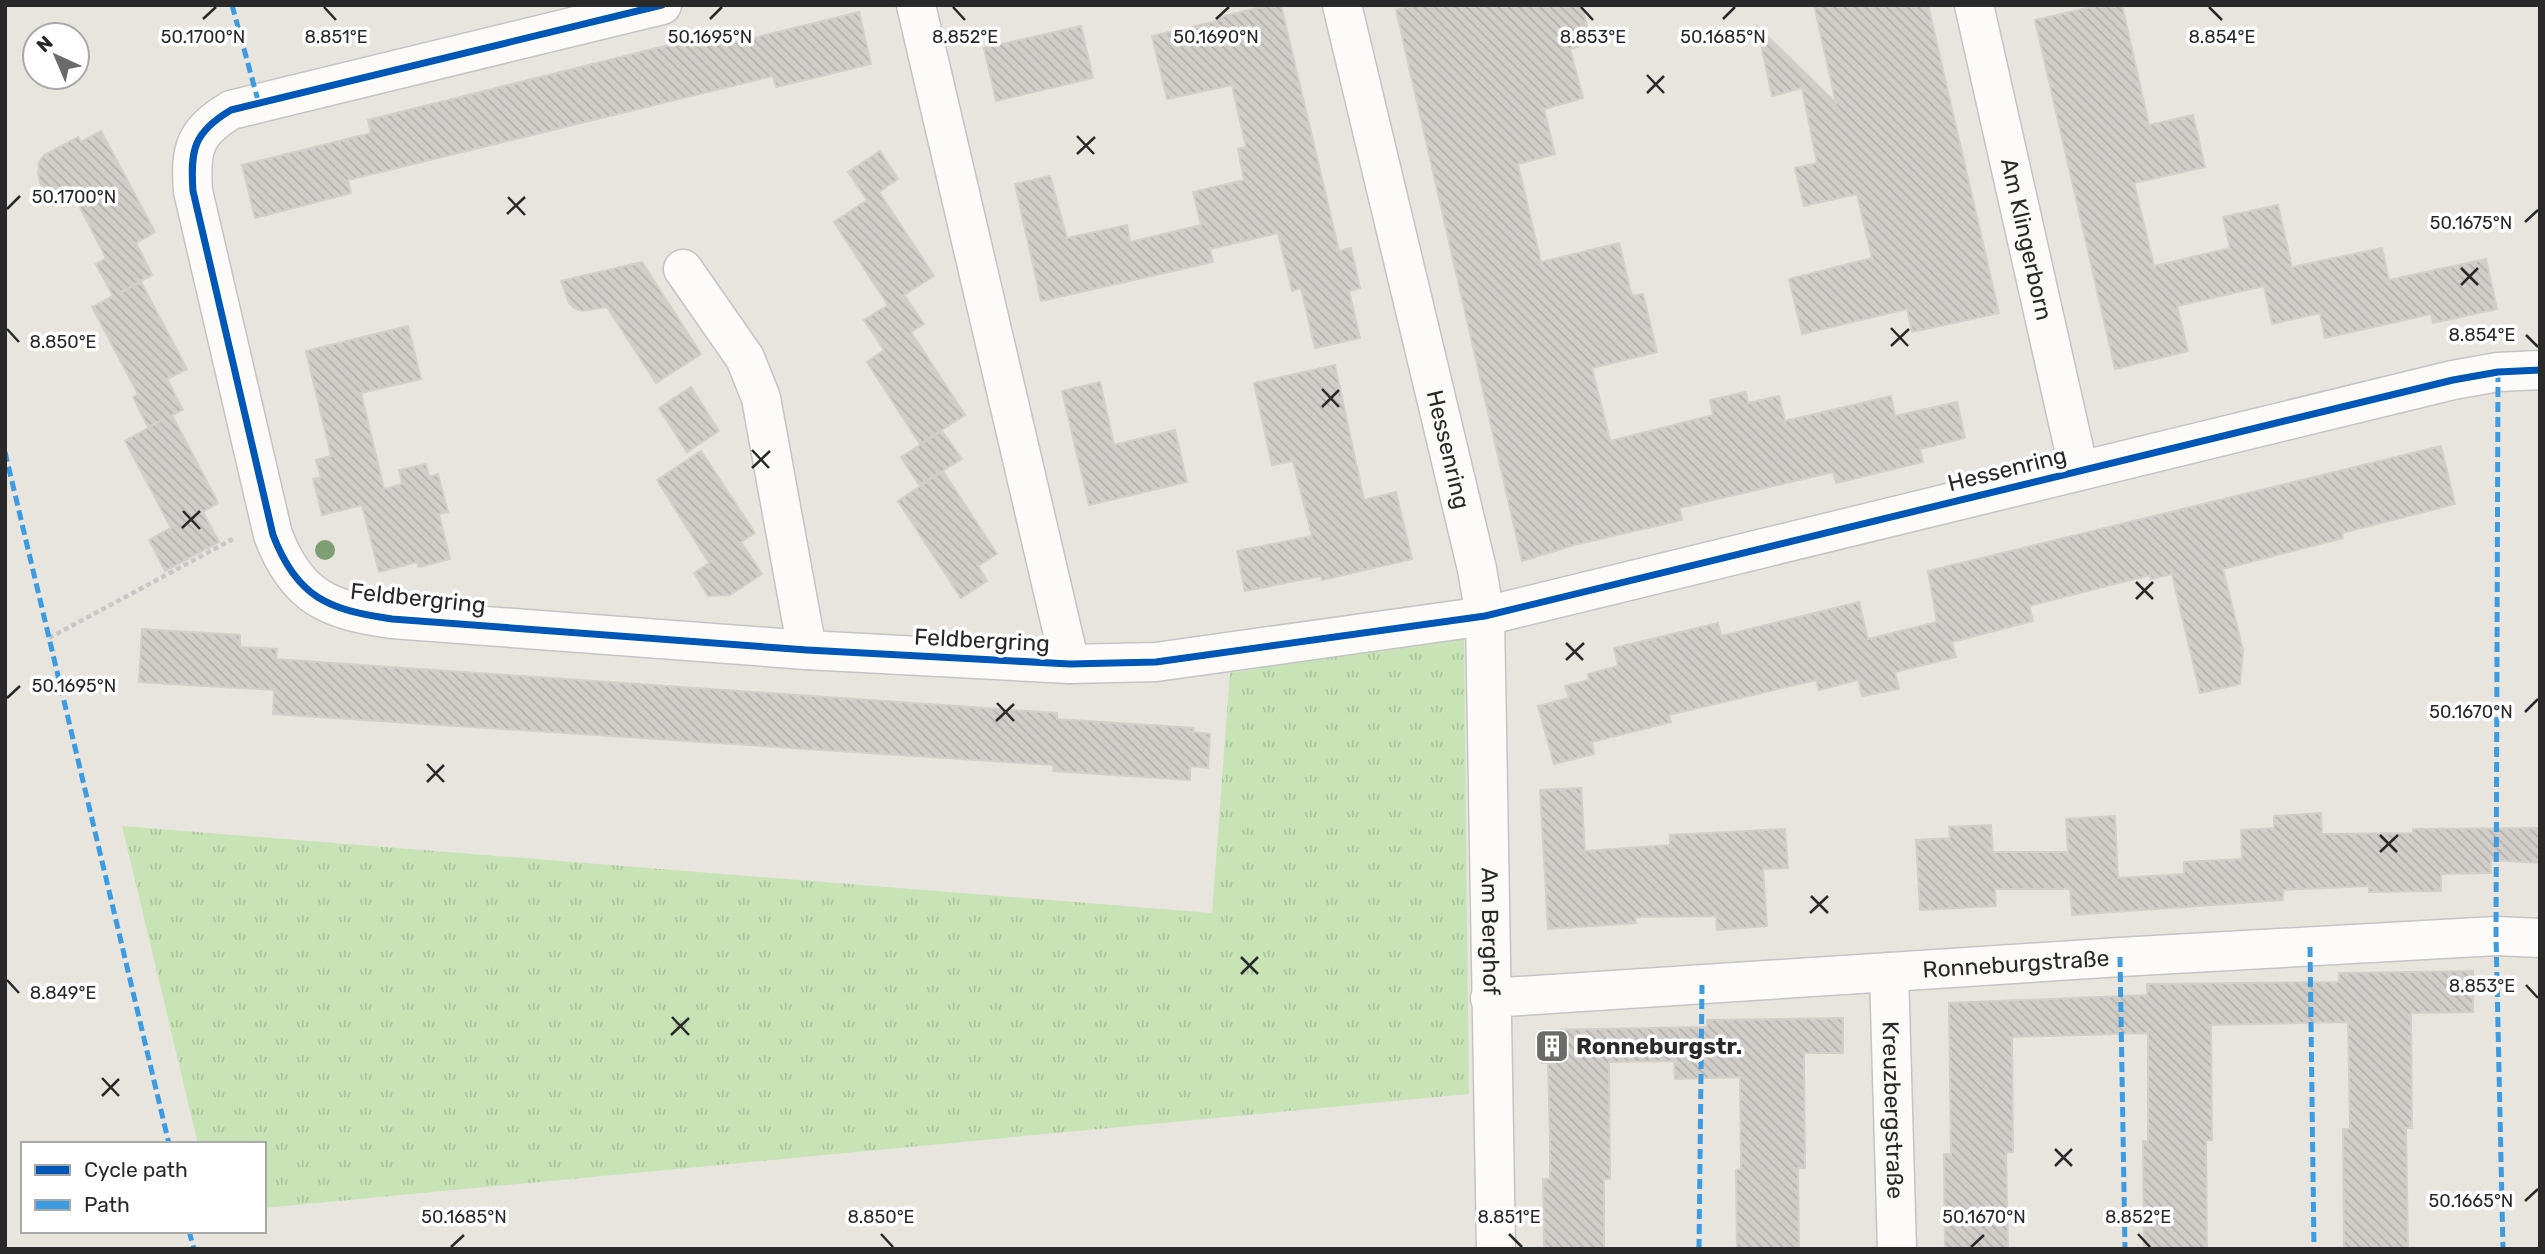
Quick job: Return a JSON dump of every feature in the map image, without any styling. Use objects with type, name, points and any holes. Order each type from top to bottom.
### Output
[{"type":"street","name":"Feldbergring","points":[[662,5],[231,110],[205,128],[198,140],[192,173],[193,191],[269,520],[277,547],[298,581],[323,602],[355,614],[392,619],[807,650],[1070,664],[1156,662],[1485,616]]},
{"type":"street","name":"Feldbergring","points":[[916,5],[1070,664]]},
{"type":"street","name":"Hessenring","points":[[1342,5],[1477,569],[1485,616],[2453,380],[2498,372],[2540,370]]},
{"type":"street","name":"Am Klingerborn","points":[[1974,5],[2079,471]]},
{"type":"street","points":[[683,269],[744,358],[761,398],[807,650]]},
{"type":"street","name":"Am Berghof","points":[[1485,616],[1496,1249]]},
{"type":"street","name":"Ronneburgstraße","points":[[1490,998],[2496,936],[2540,938]]},
{"type":"street","name":"Kreuzbergstraße","points":[[1889,972],[1897,1249]]},
{"type":"path","points":[[49,638],[269,520]]},
{"type":"green space","points":[[1464,635],[1469,1094],[266,1208],[266,1142],[198,1142],[122,826],[1212,913],[1230,673]]},
{"type":"building","points":[[1270,5],[1281,5],[1339,251],[1351,248],[1360,288],[1349,291],[1360,338],[1315,348],[1301,288],[1292,291],[1278,233],[1210,249],[1213,262],[1041,301],[1015,184],[1050,176],[1067,238],[1127,225],[1130,242],[1201,225],[1193,192],[1244,180],[1238,149],[1246,147],[1232,85],[1167,99],[1152,36]]},
{"type":"building","points":[[1413,5],[1582,5],[1591,43],[1570,49],[1583,98],[1544,109],[1555,154],[1518,164],[1541,262],[1619,243],[1632,296],[1643,294],[1657,352],[1592,368],[1610,441],[1713,415],[1710,400],[1746,392],[1748,403],[1779,396],[1785,421],[1891,396],[1895,416],[1957,402],[1965,438],[1920,449],[1923,462],[1836,483],[1833,472],[1679,508],[1682,520],[1574,545],[1522,561],[1396,10]]},
{"type":"building","points":[[1814,5],[1928,5],[1999,313],[1912,332],[1907,309],[1802,334],[1789,279],[1872,258],[1857,194],[1804,206],[1795,168],[1817,163],[1802,88],[1772,96],[1757,26],[1836,103]]},
{"type":"building","points":[[2100,5],[2122,5],[2149,125],[2193,115],[2205,167],[2134,183],[2154,266],[2230,248],[2223,217],[2278,205],[2292,267],[2382,248],[2389,280],[2486,259],[2497,309],[2433,323],[2431,314],[2325,338],[2320,313],[2272,324],[2264,286],[2177,306],[2188,351],[2115,369],[2035,20]]},
{"type":"building","points":[[859,12],[871,64],[776,87],[773,76],[348,180],[351,193],[255,218],[242,165],[371,133],[368,120],[725,31],[728,44]]},
{"type":"building","points":[[1081,26],[1093,78],[996,101],[984,48]]},
{"type":"building","points":[[101,131],[155,232],[136,243],[152,275],[117,294],[141,282],[187,369],[167,379],[183,410],[172,415],[218,503],[203,512],[219,542],[165,571],[149,540],[171,528],[125,441],[164,419],[148,427],[133,397],[138,394],[92,307],[113,296],[96,264],[106,258],[71,190],[50,202],[38,173],[39,162],[44,155],[78,137],[81,142]]},
{"type":"building","points":[[880,151],[898,179],[879,192],[934,276],[904,295],[924,324],[911,332],[965,415],[920,444],[867,362],[884,350],[864,320],[888,305],[834,222],[867,200],[848,172]]},
{"type":"building","points":[[642,262],[701,354],[656,383],[607,307],[582,311],[574,308],[569,303],[561,281]]},
{"type":"building","points":[[408,326],[421,379],[361,393],[384,489],[402,484],[399,470],[426,464],[429,477],[438,474],[448,512],[439,514],[450,559],[419,567],[417,562],[379,572],[362,505],[322,515],[313,479],[321,477],[316,460],[331,456],[306,351]]},
{"type":"building","points":[[1335,365],[1364,500],[1396,492],[1412,559],[1322,580],[1321,576],[1245,591],[1237,551],[1312,536],[1293,461],[1272,465],[1254,383]]},
{"type":"building","points":[[1100,382],[1114,445],[1175,430],[1187,482],[1089,505],[1062,391]]},
{"type":"building","points":[[691,387],[719,431],[687,452],[659,408]]},
{"type":"building","points":[[942,431],[962,459],[919,485],[901,457]]},
{"type":"building","points":[[2441,446],[2455,504],[2342,533],[2343,538],[2223,569],[2243,650],[2240,684],[2200,693],[2172,574],[2151,579],[2150,575],[2029,606],[2033,621],[1952,642],[1956,657],[1895,672],[1899,689],[1862,696],[1858,680],[1819,690],[1816,680],[1669,715],[1671,722],[1592,742],[1594,754],[1554,764],[1538,706],[1569,698],[1565,686],[1589,680],[1588,674],[1618,666],[1614,648],[1718,623],[1721,636],[1859,602],[1868,639],[1937,622],[1928,571]]},
{"type":"building","points":[[701,451],[755,533],[741,542],[762,574],[730,595],[708,596],[694,573],[709,563],[657,480]]},
{"type":"building","points":[[943,471],[997,554],[978,566],[987,581],[961,598],[898,501]]},
{"type":"building","points":[[142,629],[240,635],[240,647],[277,649],[276,659],[1057,713],[1057,719],[1194,728],[1193,732],[1210,734],[1208,768],[1190,766],[1190,780],[1053,771],[1054,765],[273,714],[274,690],[139,682]]},
{"type":"building","points":[[1581,788],[1585,851],[1670,845],[1670,835],[1785,829],[1788,868],[1763,869],[1767,926],[1717,930],[1716,916],[1635,917],[1636,923],[1548,929],[1540,790]]},
{"type":"building","points":[[2321,813],[2322,834],[2413,833],[2413,829],[2540,828],[2540,863],[2491,860],[2491,873],[2441,874],[2441,891],[2369,892],[2369,886],[2283,890],[2283,900],[2072,915],[2070,889],[1995,889],[1996,906],[1920,910],[1916,840],[1950,838],[1949,827],[1991,825],[1993,852],[2068,852],[2066,819],[2115,816],[2118,878],[2184,874],[2184,862],[2242,859],[2241,830],[2274,828],[2274,816]]},
{"type":"building","points":[[2473,971],[2473,1012],[2411,1013],[2412,1128],[2406,1128],[2408,1249],[2344,1249],[2343,1129],[2350,1129],[2348,1022],[2211,1025],[2212,1140],[2206,1140],[2207,1249],[2144,1249],[2143,1141],[2148,1141],[2148,1033],[2012,1037],[2013,1152],[2006,1153],[2008,1249],[1945,1249],[1944,1154],[1951,1154],[1949,1003],[2147,995],[2147,984],[2339,982],[2339,973]]},
{"type":"building","points":[[1843,1018],[1843,1053],[1804,1053],[1805,1168],[1798,1168],[1799,1249],[1737,1249],[1736,1170],[1741,1169],[1740,1077],[1675,1079],[1674,1061],[1609,1062],[1610,1179],[1604,1179],[1604,1249],[1544,1249],[1543,1179],[1550,1179],[1550,1141],[1548,1063],[1542,1063],[1541,1030],[1707,1027],[1707,1020]]},
{"type":"marked path","points":[[232,5],[259,104]]},
{"type":"marked path","points":[[2498,372],[2496,936],[2503,1249]]},
{"type":"marked path","points":[[5,452],[169,1142]]},
{"type":"marked path","points":[[2310,947],[2314,1249]]},
{"type":"marked path","points":[[2120,957],[2125,1249]]},
{"type":"marked path","points":[[1699,1249],[1702,985]]},
{"type":"marked path","points":[[190,1233],[194,1249]]},
{"type":"cycle path","points":[[662,5],[231,110],[202,134],[192,164],[193,191],[273,535],[293,573],[318,597],[350,611],[392,619],[807,650],[1070,664],[1156,662],[1485,616],[2453,380],[2498,372],[2540,370]]},
{"type":"place","name":"Ronneburgstr.","points":[[1552,1046]]}]
